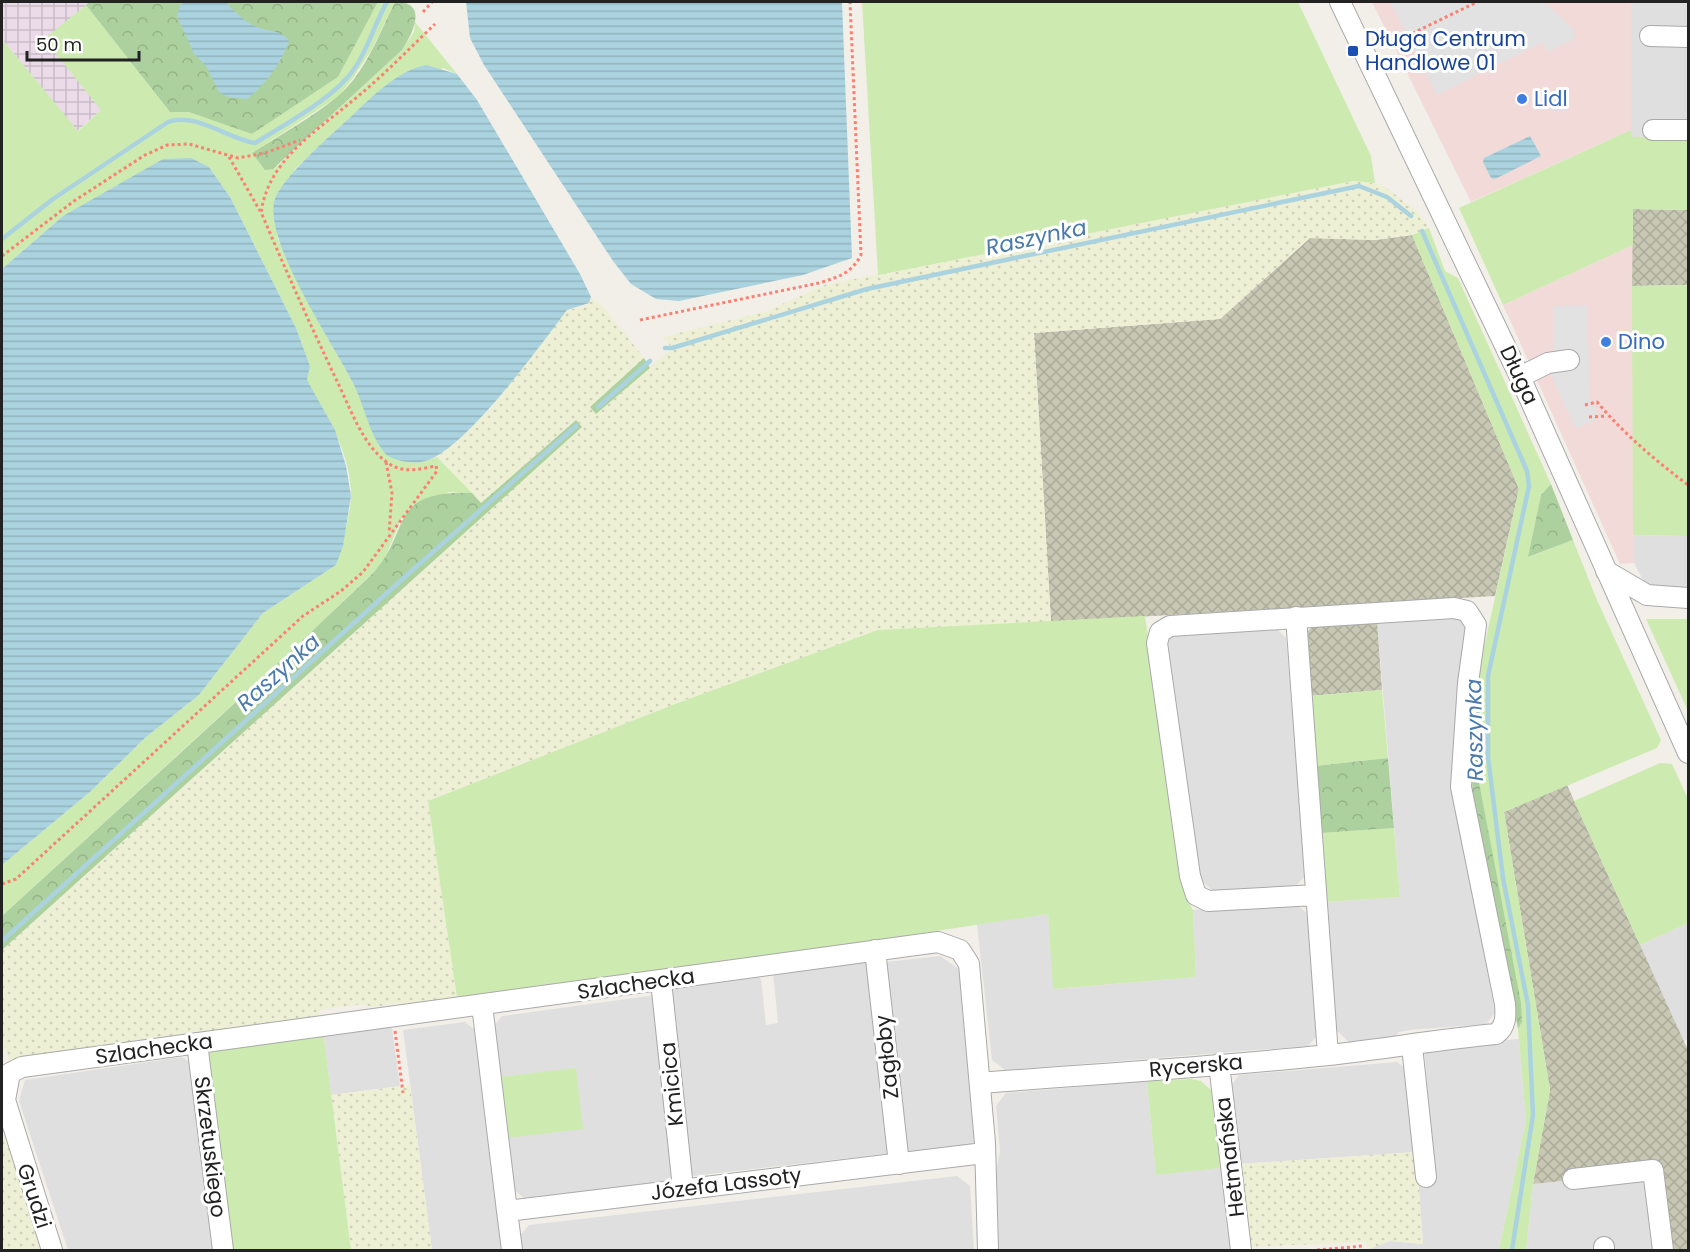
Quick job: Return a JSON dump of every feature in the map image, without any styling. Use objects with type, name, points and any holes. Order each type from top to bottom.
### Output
[{"type":"street","name":"Długa","points":[[1340,2],[1520,376],[1689,753]]},
{"type":"street","points":[[1650,36],[1689,37]]},
{"type":"street","points":[[1653,130],[1689,130]]},
{"type":"street","points":[[1520,376],[1548,363],[1569,360]]},
{"type":"street","points":[[1606,571],[1647,595],[1689,598]]},
{"type":"street","name":"Rycerska","points":[[980,1083],[1328,1055],[1412,1046],[1432,1040],[1496,1034],[1501,1030],[1505,1022],[1505,1004],[1461,787],[1468,683],[1476,624],[1467,611],[1454,608],[1296,617]]},
{"type":"street","points":[[1316,895],[1208,901],[1196,895],[1190,876],[1157,643],[1160,632],[1170,626],[1296,617],[1328,1055]]},
{"type":"street","name":"Szlachecka","points":[[10,1073],[22,1067],[938,942],[960,950],[969,964],[980,1083],[988,1251]]},
{"type":"street","name":"Zagłoby","points":[[875,950],[899,1164]]},
{"type":"street","name":"Kmicica","points":[[661,981],[683,1188]]},
{"type":"street","points":[[482,1005],[512,1251]]},
{"type":"street","name":"Skrzetuskiego","points":[[197,1043],[223,1251]]},
{"type":"street","points":[[1412,1046],[1426,1177]]},
{"type":"street","name":"Hetmańska","points":[[1219,1064],[1241,1251]]},
{"type":"street","name":"Grudzi","points":[[10,1073],[5,1100],[52,1251]]},
{"type":"street","name":"Józefa Lassoty","points":[[507,1211],[683,1188],[984,1154]]},
{"type":"street","points":[[1573,1179],[1653,1170],[1662,1251]]},
{"type":"path","points":[[423,12],[432,2]]},
{"type":"path","points":[[640,320],[819,283],[843,276],[855,266],[861,255],[850,2]]},
{"type":"path","points":[[1407,36],[1477,2]]},
{"type":"path","points":[[2,256],[74,201],[145,155],[167,145],[189,144],[238,158],[265,153],[302,140],[352,102],[435,24]]},
{"type":"path","points":[[1403,58],[1406,63]]},
{"type":"path","points":[[261,212],[264,196],[302,140]]},
{"type":"path","points":[[2,884],[16,879],[32,865],[303,616],[341,591],[363,572],[389,534],[430,482],[436,466],[412,471],[395,467],[376,454],[355,420],[303,311],[261,212],[229,156]]},
{"type":"path","points":[[1585,405],[1597,402],[1609,417],[1656,462],[1689,485]]},
{"type":"path","points":[[1590,417],[1609,417]]},
{"type":"path","points":[[386,462],[392,493],[389,534]]},
{"type":"path","points":[[393,1015],[403,1093]]},
{"type":"path","points":[[1317,1251],[1363,1246]]},
{"type":"shaded area","points":[[2,2],[89,2],[86,5],[101,110],[77,131],[2,39]]},
{"type":"shaded area","points":[[1372,2],[1631,2],[1631,130],[1471,202]]},
{"type":"shaded area","points":[[1390,2],[1544,2],[1572,28],[1576,38],[1547,52],[1543,42],[1437,95]]},
{"type":"shaded area","points":[[1631,2],[1688,2],[1688,137],[1631,137]]},
{"type":"shaded area","points":[[1354,181],[1381,184],[1418,212],[1429,228],[1412,235],[1375,240],[1310,238],[1220,319],[1034,333],[1051,622],[878,630],[675,704],[428,801],[458,1004],[401,1009],[400,1003],[373,1007],[362,1004],[319,1010],[320,1019],[9,1061],[2,1040],[2,950],[582,426],[575,420],[481,503],[437,457],[491,408],[567,310],[583,307],[589,303],[591,297],[603,306],[644,358],[591,407],[597,413],[672,348],[663,337],[767,311],[824,285]]},
{"type":"shaded area","points":[[1633,209],[1688,210],[1688,285],[1632,286]]},
{"type":"shaded area","points":[[1412,235],[1519,489],[1495,596],[1051,622],[1034,333],[1220,319],[1310,238],[1375,240]]},
{"type":"shaded area","points":[[1633,245],[1634,563],[1620,564],[1503,305]]},
{"type":"shaded area","points":[[1587,305],[1590,399],[1599,418],[1576,429],[1550,372],[1553,350],[1553,306]]},
{"type":"shaded area","points":[[1633,535],[1688,536],[1688,591],[1658,591],[1643,580],[1634,563]]},
{"type":"shaded area","points":[[1461,616],[1470,626],[1457,684],[1454,793],[1495,1013],[1486,1024],[1410,1030],[1399,1032],[1394,1038],[1350,1043],[1337,1031],[1326,902],[1400,897],[1377,621]]},
{"type":"shaded area","points":[[1377,621],[1382,690],[1309,696],[1304,635],[1315,624]]},
{"type":"shaded area","points":[[1274,626],[1286,638],[1306,875],[1295,887],[1213,891],[1200,879],[1167,642],[1177,632]]},
{"type":"shaded area","points":[[1567,785],[1688,1050],[1688,1250],[1671,1250],[1659,1164],[1562,1176],[1562,1181],[1533,1184],[1550,1090],[1504,812]]},
{"type":"shaded area","points":[[1297,905],[1309,915],[1319,1034],[1308,1046],[1005,1070],[992,1060],[977,924],[1048,914],[1054,989],[1196,977],[1193,910]]},
{"type":"shaded area","points":[[1688,923],[1688,1039],[1684,1041],[1640,945]]},
{"type":"shaded area","points":[[940,956],[959,969],[978,1144],[908,1153],[886,962]]},
{"type":"shaded area","points":[[872,960],[892,1153],[692,1176],[670,992],[679,985],[755,975],[761,979],[766,1025],[778,1023],[773,972]]},
{"type":"shaded area","points":[[656,995],[677,1180],[524,1198],[514,1190],[507,1138],[576,1069],[499,1077],[493,1027],[502,1016]]},
{"type":"shaded area","points":[[391,1021],[400,1086],[331,1095],[323,1031]]},
{"type":"shaded area","points":[[465,1022],[474,1029],[502,1250],[432,1250],[403,1030]]},
{"type":"shaded area","points":[[1519,1039],[1526,1120],[1499,1250],[1367,1250],[1390,1241],[1423,1244],[1418,1177],[1435,1176],[1424,1047]]},
{"type":"shaded area","points":[[182,1057],[194,1065],[218,1250],[68,1250],[19,1101],[25,1080]]},
{"type":"shaded area","points":[[1397,1062],[1410,1072],[1416,1152],[1240,1164],[1230,1087],[1239,1075]]},
{"type":"shaded area","points":[[1147,1081],[1156,1174],[1221,1168],[1231,1250],[997,1250],[993,1187],[1000,1151],[996,1106],[1006,1093]]},
{"type":"shaded area","points":[[410,1085],[432,1250],[351,1250],[331,1095]]},
{"type":"shaded area","points":[[2,1118],[45,1250],[2,1250]]},
{"type":"shaded area","points":[[1416,1152],[1423,1244],[1390,1241],[1367,1250],[1366,1242],[1247,1247],[1240,1164]]},
{"type":"shaded area","points":[[1659,1163],[1671,1250],[1526,1250],[1533,1184],[1561,1181],[1561,1176]]},
{"type":"shaded area","points":[[957,1176],[970,1186],[974,1250],[521,1250],[519,1237],[529,1225]]},
{"type":"green space","points":[[89,2],[378,2],[338,77],[252,134],[189,112],[170,112],[86,5]]},
{"type":"green space","points":[[378,2],[395,2],[372,49],[339,96],[252,153],[274,169],[402,50],[414,32],[415,22],[457,74],[443,68],[358,110],[295,169],[277,237],[316,317],[354,385],[422,462],[437,457],[472,493],[449,492],[401,519],[383,563],[304,639],[2,916],[2,865],[91,791],[146,737],[199,695],[263,613],[336,565],[351,497],[350,481],[342,450],[306,380],[310,366],[296,328],[230,197],[209,167],[63,216],[2,269],[2,39],[78,131],[101,110],[44,39],[86,5],[170,112],[189,111],[252,134],[338,77]]},
{"type":"green space","points":[[395,2],[406,3],[415,12],[414,27],[402,50],[273,169],[265,170],[252,153],[317,112],[347,88],[364,65]]},
{"type":"green space","points":[[862,2],[1298,2],[1371,156],[1375,183],[1354,181],[878,275]]},
{"type":"green space","points":[[1631,130],[1632,137],[1688,137],[1688,210],[1633,209],[1633,245],[1503,305],[1459,208]]},
{"type":"green space","points":[[1429,228],[1445,271],[1458,278],[1551,484],[1541,495],[1529,557],[1573,540],[1597,600],[1661,740],[1657,748],[1504,812],[1550,1090],[1533,1184],[1526,1250],[1499,1250],[1526,1120],[1518,1029],[1522,1022],[1479,782],[1480,707],[1475,705],[1475,688],[1519,489],[1412,235]]},
{"type":"green space","points":[[1688,285],[1688,536],[1633,535],[1632,286]]},
{"type":"green space","points":[[644,358],[650,368],[596,414],[590,407]]},
{"type":"green space","points":[[576,420],[582,427],[2,950],[2,916],[370,576],[383,560],[412,507],[425,499],[444,494],[472,493],[481,503]]},
{"type":"green space","points":[[1551,484],[1573,540],[1528,557],[1541,495]]},
{"type":"green space","points":[[1145,616],[1185,895],[1193,910],[1196,977],[1053,989],[1048,914],[458,1004],[428,801],[675,704],[878,630]]},
{"type":"green space","points":[[1646,619],[1688,619],[1688,711]]},
{"type":"green space","points":[[1382,690],[1388,758],[1315,766],[1309,696]]},
{"type":"green space","points":[[1475,705],[1480,706],[1479,782],[1521,1003],[1522,1022],[1518,1029],[1472,794]]},
{"type":"green space","points":[[1388,758],[1394,828],[1321,833],[1315,766]]},
{"type":"green space","points":[[1660,763],[1672,764],[1688,799],[1688,923],[1640,945],[1574,801]]},
{"type":"green space","points":[[1394,828],[1400,897],[1326,902],[1321,833]]},
{"type":"green space","points":[[323,1031],[351,1250],[227,1250],[204,1052]]},
{"type":"green space","points":[[576,1068],[583,1129],[507,1138],[499,1077]]},
{"type":"green space","points":[[1191,1079],[1201,1081],[1211,1090],[1221,1168],[1156,1175],[1147,1081]]},
{"type":"water","points":[[185,2],[226,2],[250,24],[279,33],[289,41],[272,73],[247,99],[228,97],[219,92],[206,66],[194,54],[177,16],[180,5]]},
{"type":"water","points":[[466,2],[842,2],[852,258],[803,275],[679,301],[656,299],[631,284],[613,261],[484,65],[470,38]]},
{"type":"water","points":[[426,65],[457,74],[477,100],[580,274],[591,297],[589,303],[567,310],[520,372],[478,421],[457,441],[438,455],[421,462],[411,462],[390,457],[378,444],[354,385],[304,295],[280,244],[274,221],[274,203],[284,183],[294,172],[373,96],[404,73]]},
{"type":"water","points":[[1530,136],[1541,156],[1495,179],[1491,178],[1483,162],[1484,158]]},
{"type":"water","points":[[191,158],[209,167],[230,197],[296,328],[310,366],[307,380],[335,430],[346,466],[351,496],[343,546],[336,565],[263,613],[199,695],[146,737],[91,791],[2,865],[2,269],[63,216],[163,159]]},
{"type":"waterway","points":[[2,239],[53,199],[168,122],[190,120],[255,143],[278,129],[316,105],[353,71],[387,2]]},
{"type":"waterway","name":"Raszynka","points":[[665,348],[672,348],[867,289],[1359,186],[1387,197],[1411,216]]},
{"type":"waterway","name":"Raszynka","points":[[1422,231],[1527,471],[1529,486],[1488,676],[1488,757],[1503,878],[1528,1005],[1533,1115],[1512,1250]]},
{"type":"waterway","name":"Raszynka","points":[[598,407],[650,361]]},
{"type":"waterway","name":"Raszynka","points":[[2,941],[408,574],[576,426]]},
{"type":"place","name":"Długa Centrum Handlowe 01","points":[[1353,51]]},
{"type":"place","name":"Lidl","points":[[1522,99]]},
{"type":"place","name":"Dino","points":[[1606,342]]}]
